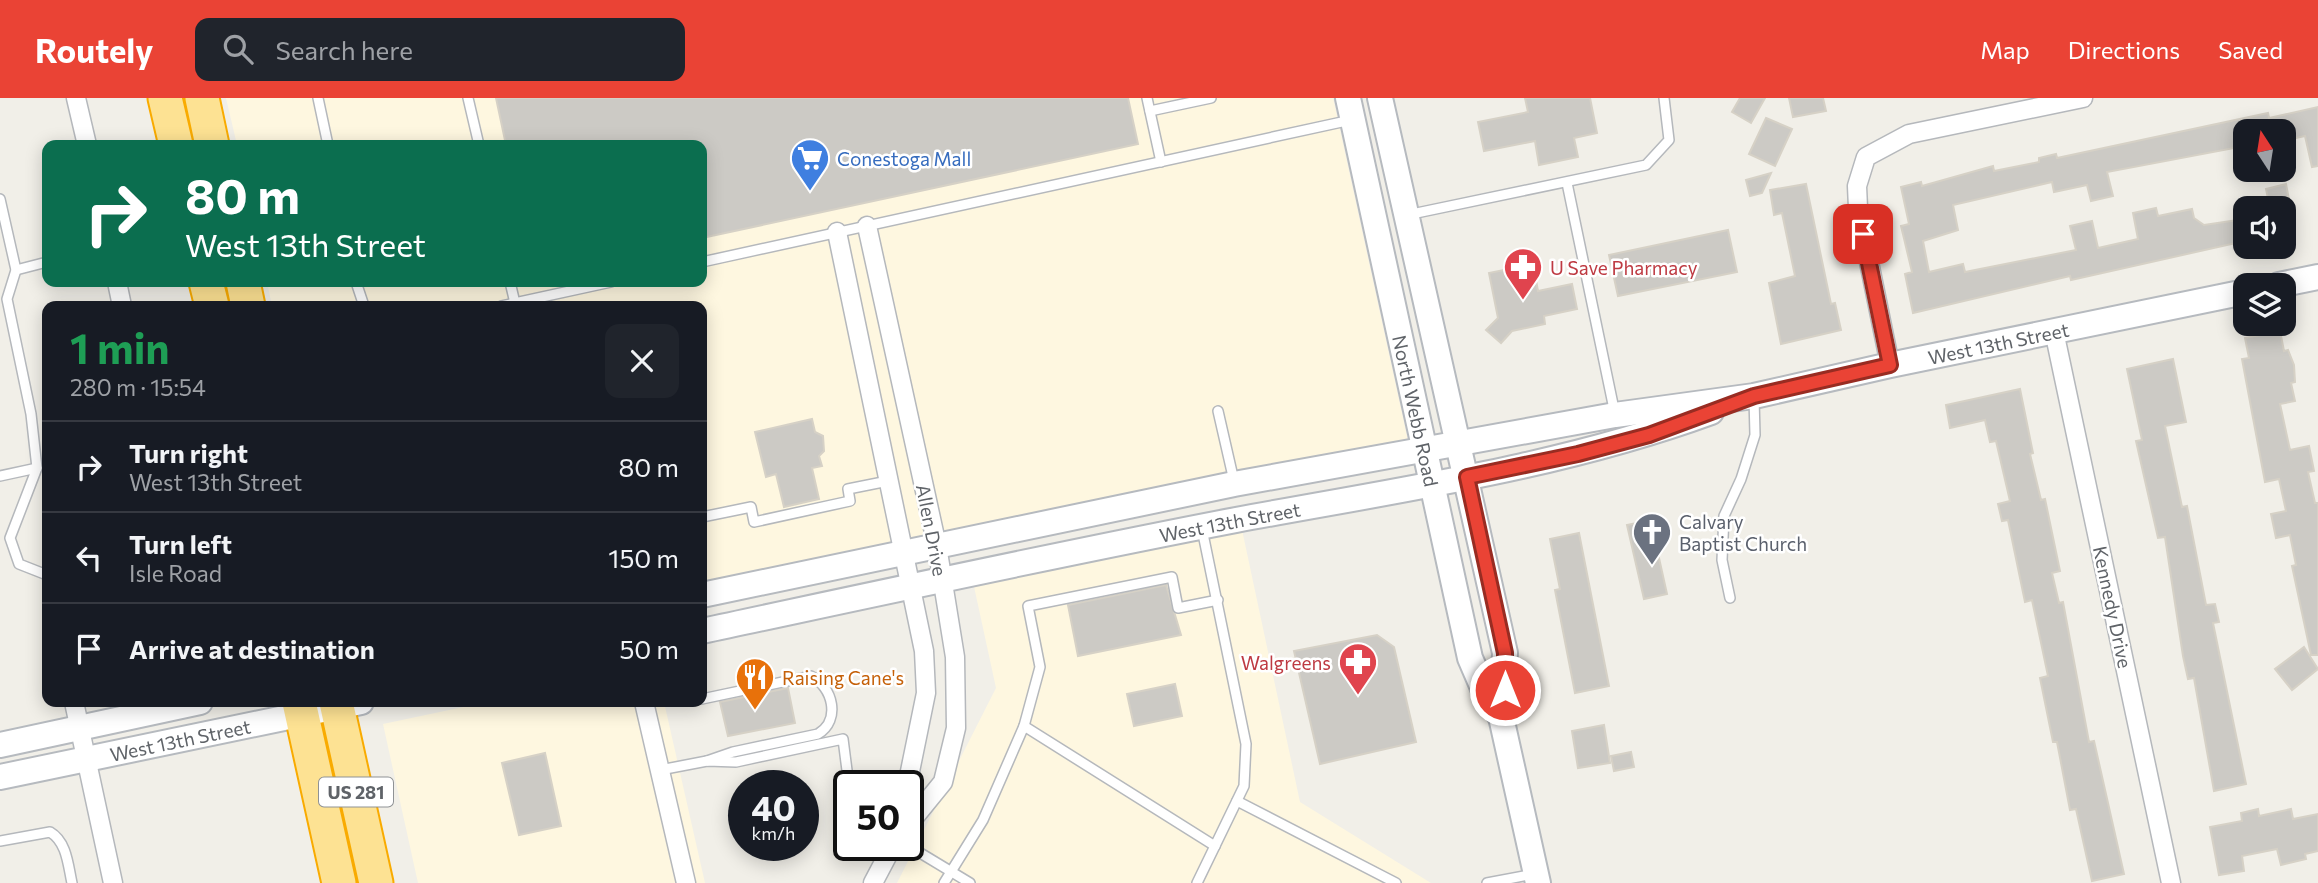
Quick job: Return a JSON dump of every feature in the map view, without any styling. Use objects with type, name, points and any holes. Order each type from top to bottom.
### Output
[{"type":"highway","points":[[165,98],[175,140]]},
{"type":"highway","points":[[202,98],[211,140]]},
{"type":"highway","name":"US 281","points":[[346,707],[376,883]]},
{"type":"highway","name":"US 281","points":[[300,708],[339,883]]},
{"type":"main road","name":"North Webb Road","points":[[1380,98],[1460,443],[1505,653],[1501,717],[1537,878]]},
{"type":"main road","name":"North Webb Road","points":[[1350,109],[1470,658],[1486,695],[1501,717]]},
{"type":"main road","points":[[2296,282],[2318,277]]},
{"type":"main road","name":"West 13th Street","points":[[707,630],[1201,527],[1431,485],[1467,477],[1618,429],[1754,396],[1890,365],[2233,294]]},
{"type":"main road","name":"West 13th Street","points":[[707,594],[1234,484],[1460,443],[1618,429]]},
{"type":"main road","name":"West 13th Street","points":[[0,745],[178,707]]},
{"type":"main road","name":"West 13th Street","points":[[0,777],[300,708]]},
{"type":"street","points":[[76,98],[86,140]]},
{"type":"street","points":[[1890,365],[1858,208],[1857,186],[1866,158],[1909,134],[2083,98]]},
{"type":"street","name":"Allen Drive","points":[[867,226],[937,546],[955,657],[956,728],[943,782],[924,805]]},
{"type":"street","name":"Allen Drive","points":[[837,232],[924,651],[926,693],[910,770]]},
{"type":"street","name":"Kennedy Drive","points":[[2054,331],[2171,883]]},
{"type":"street","points":[[75,707],[113,883]]},
{"type":"street","points":[[645,707],[686,883]]},
{"type":"street","points":[[873,883],[885,861]]},
{"type":"lane","points":[[318,98],[327,140]]},
{"type":"lane","points":[[468,98],[478,140]]},
{"type":"lane","points":[[1147,98],[1161,162]]},
{"type":"lane","points":[[1150,111],[1211,98]]},
{"type":"lane","points":[[1407,215],[1646,165],[1669,140],[1664,98]]},
{"type":"lane","points":[[707,261],[1161,162],[1350,109]]},
{"type":"lane","points":[[1566,183],[1618,429]]},
{"type":"lane","points":[[0,199],[16,270],[7,299],[31,414],[37,468],[10,538],[19,564],[42,573]]},
{"type":"lane","points":[[16,270],[42,263]]},
{"type":"lane","points":[[529,301],[589,287]]},
{"type":"lane","points":[[1730,598],[1722,560],[1724,516],[1741,480],[1755,435],[1754,396]]},
{"type":"lane","points":[[1218,411],[1234,484]]},
{"type":"lane","points":[[0,476],[37,468]]},
{"type":"lane","points":[[707,516],[751,507],[754,522],[850,501],[848,489],[888,481]]},
{"type":"lane","points":[[1197,883],[1244,786],[1246,744],[1201,527]]},
{"type":"lane","points":[[944,883],[983,820],[1024,726],[1040,667],[1028,606],[1172,577],[1178,608],[1218,600]]},
{"type":"lane","points":[[660,770],[818,734],[827,729],[833,719],[825,688],[811,676],[707,698]]},
{"type":"lane","points":[[1024,726],[1215,846]]},
{"type":"lane","points":[[707,761],[736,762],[844,739],[847,770]]},
{"type":"lane","points":[[1237,801],[1396,883]]},
{"type":"lane","points":[[0,841],[50,832],[58,836],[72,883]]},
{"type":"lane","points":[[924,855],[971,883]]},
{"type":"lane","points":[[1488,883],[1537,878]]},
{"type":"shaded area","points":[[226,98],[1333,98],[1408,441],[707,587],[707,301],[271,301],[268,287],[707,287],[707,140],[236,140]]},
{"type":"shaded area","points":[[1241,525],[1300,802],[1431,883],[897,883],[908,861],[924,861],[924,830],[996,688],[973,582]]},
{"type":"shaded area","points":[[463,707],[665,707],[705,883],[418,883],[383,724]]},
{"type":"building","name":"Conestoga Mall","points":[[496,98],[1128,98],[1138,144],[707,237],[707,140],[505,140]]},
{"type":"building","points":[[1525,98],[1590,98],[1597,133],[1574,138],[1578,157],[1539,165],[1535,141],[1484,151],[1478,122],[1528,112]]},
{"type":"building","points":[[1740,98],[1765,98],[1751,123],[1732,112]]},
{"type":"building","points":[[1789,98],[1823,98],[1826,111],[1793,117]]},
{"type":"building","points":[[2318,107],[2318,166],[2312,167],[2305,136],[2296,138],[2296,119],[2240,119],[2268,113],[2269,118]]},
{"type":"building","points":[[1766,118],[1792,129],[1775,166],[1749,154]]},
{"type":"building","points":[[2233,120],[2233,148],[2107,172],[2113,196],[2091,201],[2087,185],[2054,192],[2052,182],[1953,205],[1958,230],[1923,241],[1929,272],[1963,264],[1965,272],[2076,250],[2070,226],[2092,221],[2098,248],[2138,239],[2133,213],[2156,208],[2158,216],[2192,209],[2194,218],[2204,225],[2233,221],[2233,244],[2071,280],[2070,276],[1913,313],[1905,274],[1912,272],[1901,226],[1909,224],[1901,187],[1921,182],[1922,186],[1993,166],[1994,171],[2039,162],[2039,158],[2056,154],[2057,158]]},
{"type":"building","points":[[1771,173],[1762,193],[1750,196],[1746,180]]},
{"type":"building","points":[[1806,184],[1831,304],[1835,303],[1841,330],[1781,344],[1769,283],[1795,276],[1782,213],[1774,215],[1770,190]]},
{"type":"building","points":[[2286,184],[2288,196],[2267,196],[2266,189]]},
{"type":"building","points":[[1728,230],[1737,272],[1618,296],[1609,255]]},
{"type":"building","points":[[1533,264],[1538,291],[1572,284],[1577,309],[1544,316],[1545,324],[1512,331],[1501,343],[1486,330],[1498,318],[1489,273]]},
{"type":"building","points":[[2281,336],[2284,351],[2288,350],[2294,365],[2295,382],[2291,383],[2295,401],[2280,404],[2290,450],[2309,446],[2314,471],[2308,472],[2315,503],[2318,503],[2318,655],[2311,655],[2292,566],[2296,565],[2290,535],[2276,538],[2271,514],[2286,511],[2279,479],[2265,482],[2242,359],[2249,358],[2245,338]]},
{"type":"building","points":[[2173,359],[2186,422],[2165,426],[2182,507],[2187,506],[2206,605],[2215,604],[2219,622],[2213,623],[2246,784],[2214,791],[2194,678],[2188,679],[2183,656],[2165,537],[2158,538],[2136,441],[2142,440],[2127,369]]},
{"type":"building","points":[[2020,389],[2033,453],[2030,454],[2041,500],[2045,499],[2060,571],[2052,573],[2059,603],[2063,602],[2089,742],[2094,741],[2124,874],[2092,881],[2076,809],[2070,810],[2057,742],[2053,742],[2040,678],[2048,676],[2032,600],[2025,602],[2008,520],[2002,521],[1998,504],[2010,501],[1996,441],[1990,442],[1985,420],[1950,428],[1946,405]]},
{"type":"building","points":[[812,419],[815,432],[823,436],[824,451],[819,456],[822,466],[812,468],[819,499],[784,507],[776,474],[766,477],[755,432]]},
{"type":"building","points":[[1651,520],[1652,525],[1656,525],[1659,539],[1655,540],[1667,594],[1644,599],[1627,525]]},
{"type":"building","points":[[1579,533],[1609,686],[1575,693],[1555,590],[1560,589],[1550,539]]},
{"type":"building","points":[[1166,585],[1181,635],[1078,656],[1068,605]]},
{"type":"building","points":[[1377,635],[1394,647],[1416,742],[1320,764],[1294,651]]},
{"type":"building","points":[[2304,647],[2318,669],[2292,690],[2275,669]]},
{"type":"building","points":[[1175,684],[1182,716],[1134,726],[1127,694]]},
{"type":"building","points":[[788,688],[795,723],[728,736],[720,702]]},
{"type":"building","points":[[1604,725],[1610,763],[1578,768],[1572,731]]},
{"type":"building","points":[[1631,752],[1634,767],[1614,771],[1611,756]]},
{"type":"building","points":[[545,753],[561,826],[519,835],[502,763]]},
{"type":"building","points":[[2258,809],[2259,816],[2291,809],[2293,819],[2318,814],[2318,851],[2305,854],[2306,859],[2281,865],[2277,849],[2242,856],[2244,871],[2219,875],[2210,827],[2242,821],[2241,813]]},
{"type":"place","name":"Conestoga Mall","points":[[810,192]]},
{"type":"place","name":"U Save Pharmacy","points":[[1523,301]]},
{"type":"place","name":"Calvary Baptist Church","points":[[1652,566]]},
{"type":"place","name":"Walgreens","points":[[1358,696]]},
{"type":"place","name":"Raising Cane's","points":[[755,711]]},
{"type":"route","points":[[1505,690],[1505,653],[1467,477],[1578,454],[1649,435],[1754,396],[1890,365],[1863,234]]}]
